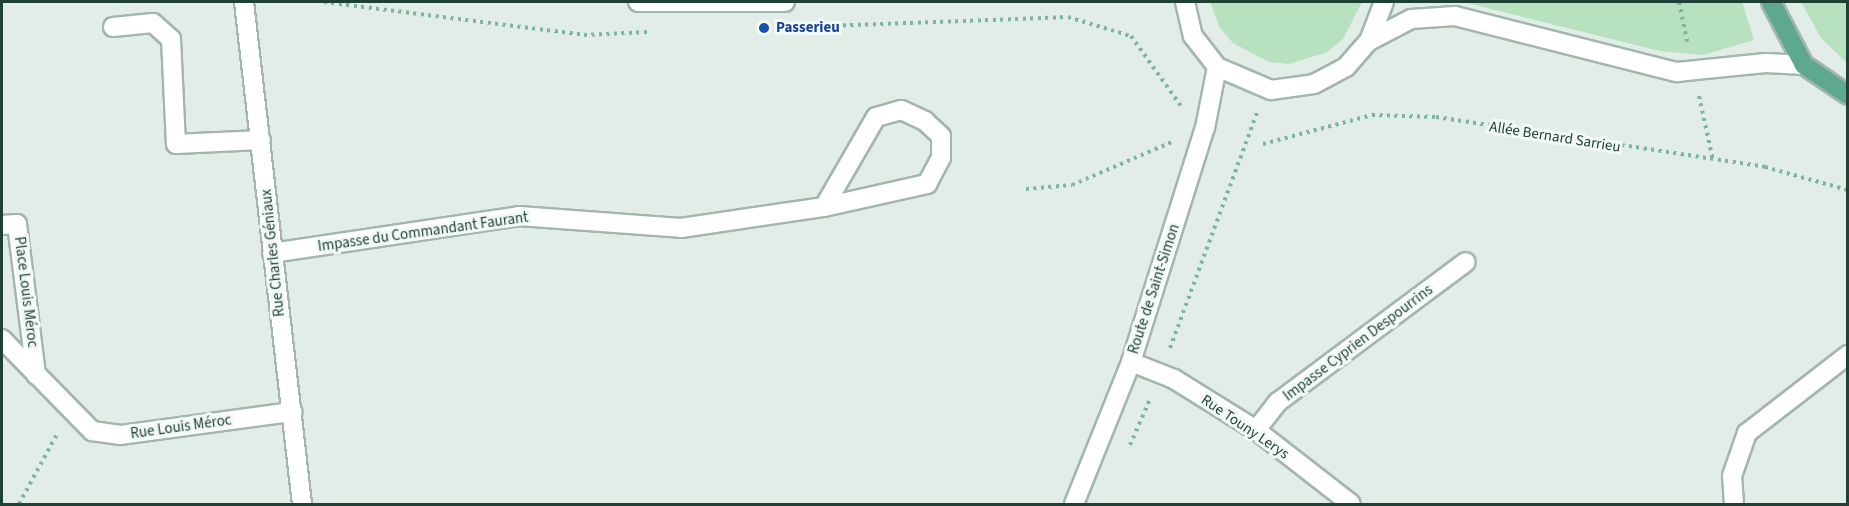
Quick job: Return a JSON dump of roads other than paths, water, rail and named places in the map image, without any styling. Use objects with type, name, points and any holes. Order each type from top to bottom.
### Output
[{"type":"main road","points":[[1771,2],[1804,65],[1848,95]]},
{"type":"street","name":"Rue Charles Géniaux","points":[[244,2],[302,504]]},
{"type":"street","points":[[638,2],[785,2]]},
{"type":"street","points":[[1182,5],[1193,36],[1217,67],[1271,90],[1314,84],[1346,68],[1370,40],[1384,2]]},
{"type":"street","points":[[1370,40],[1411,19],[1455,16],[1677,72],[1766,63],[1804,65]]},
{"type":"street","points":[[113,27],[153,23],[171,39],[176,144],[261,140]]},
{"type":"street","name":"Route de Saint-Simon","points":[[1074,504],[1131,362],[1205,128],[1217,67]]},
{"type":"street","name":"Impasse du Commandant Faurant","points":[[272,253],[519,216],[681,228],[824,207],[927,184],[941,158],[941,136],[925,121],[901,110],[876,117],[824,207]]},
{"type":"street","name":"Place Louis Méroc","points":[[2,225],[17,224],[36,375]]},
{"type":"street","name":"Impasse Cyprien Despourrins","points":[[1256,430],[1278,402],[1466,262]]},
{"type":"street","name":"Rue Louis Méroc","points":[[2,339],[69,411],[92,431],[121,435],[292,412]]},
{"type":"street","points":[[1734,504],[1732,476],[1747,433],[1848,355]]},
{"type":"street","name":"Rue Touny Lerys","points":[[1131,362],[1161,374],[1256,430],[1351,504]]},
{"type":"place","name":"Passerieu","points":[[764,28]]}]
